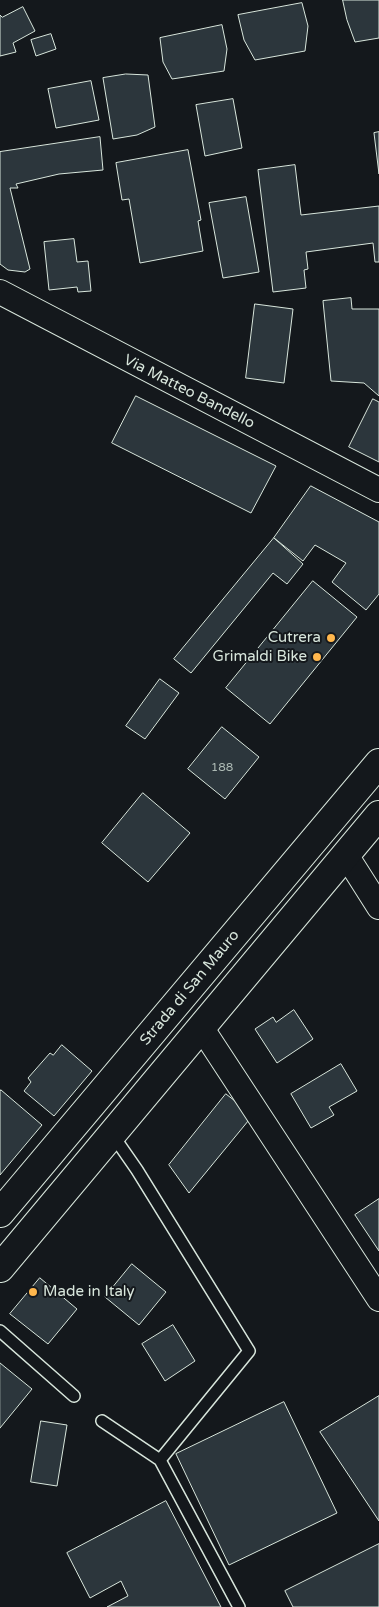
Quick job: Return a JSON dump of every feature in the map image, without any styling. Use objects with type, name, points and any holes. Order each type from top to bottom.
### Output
[{"type":"main road","name":"Strada di San Mauro","points":[[0,1213],[379,763]]},
{"type":"main road","points":[[0,1268],[379,815]]},
{"type":"street","name":"Via Matteo Bandello","points":[[0,292],[379,490]]},
{"type":"street","points":[[346,855],[379,907]]},
{"type":"street","points":[[201,1027],[379,1299]]},
{"type":"lane","points":[[112,1134],[137,1170],[249,1351],[160,1460]]},
{"type":"lane","points":[[0,1332],[74,1396]]},
{"type":"lane","points":[[102,1421],[160,1460],[239,1607]]},
{"type":"building","points":[[343,0],[379,0],[379,38],[355,42],[347,20]]},
{"type":"building","points":[[302,3],[308,26],[305,51],[255,60],[244,40],[238,15]]},
{"type":"building","points":[[23,7],[35,31],[13,43],[16,52],[0,56],[0,15],[2,17]]},
{"type":"building","points":[[222,25],[227,49],[224,71],[172,79],[163,62],[160,38]]},
{"type":"building","points":[[51,34],[56,49],[36,56],[31,40]]},
{"type":"building","points":[[126,74],[148,75],[155,127],[137,135],[113,139],[103,78]]},
{"type":"building","points":[[91,81],[99,120],[56,128],[48,89]]},
{"type":"building","points":[[233,99],[242,148],[205,156],[196,105]]},
{"type":"building","points":[[379,132],[379,174],[374,133]]},
{"type":"building","points":[[100,137],[103,170],[59,174],[16,184],[18,188],[10,188],[30,269],[25,272],[8,270],[0,264],[0,152]]},
{"type":"building","points":[[188,150],[201,220],[198,221],[203,251],[140,263],[129,199],[122,200],[116,163]]},
{"type":"building","points":[[295,165],[301,215],[379,206],[379,262],[375,262],[373,243],[306,252],[308,269],[304,270],[306,288],[273,292],[258,170]]},
{"type":"building","points":[[246,197],[259,272],[223,278],[209,203]]},
{"type":"building","points":[[74,239],[77,262],[88,261],[91,291],[78,292],[77,287],[49,290],[44,242]]},
{"type":"building","points":[[351,298],[352,309],[379,309],[379,396],[364,383],[331,381],[323,301]]},
{"type":"building","points":[[255,304],[293,309],[284,383],[246,378]]},
{"type":"building","points":[[136,396],[276,466],[251,513],[112,443]]},
{"type":"building","points":[[373,399],[379,402],[379,462],[349,447]]},
{"type":"building","points":[[311,486],[379,522],[379,594],[366,610],[332,582],[346,563],[315,545],[303,561],[274,538]]},
{"type":"building","points":[[274,538],[303,564],[287,584],[273,573],[191,673],[174,659]]},
{"type":"building","points":[[313,581],[357,617],[270,724],[226,688]]},
{"type":"building","points":[[160,679],[179,693],[145,739],[126,726]]},
{"type":"building","points":[[222,727],[259,757],[225,799],[188,769]]},
{"type":"building","points":[[143,793],[190,833],[148,882],[102,843]]},
{"type":"building","points":[[294,1010],[313,1039],[277,1063],[255,1029],[273,1017],[276,1022]]},
{"type":"building","points":[[62,1045],[92,1071],[54,1116],[24,1091],[31,1082],[28,1078],[50,1053],[53,1055]]},
{"type":"building","points":[[341,1064],[357,1091],[329,1107],[334,1115],[311,1128],[291,1094]]},
{"type":"building","points":[[1,1090],[42,1125],[0,1175],[0,1092]]},
{"type":"building","points":[[226,1094],[253,1115],[189,1193],[169,1165]]},
{"type":"building","points":[[379,1199],[379,1251],[355,1215]]},
{"type":"building","points":[[132,1264],[166,1292],[139,1325],[105,1297]]},
{"type":"building","points":[[40,1278],[77,1309],[48,1344],[10,1314]]},
{"type":"building","points":[[173,1325],[195,1361],[165,1381],[142,1344]]},
{"type":"building","points":[[0,1363],[32,1389],[0,1428]]},
{"type":"building","points":[[379,1396],[379,1521],[320,1432]]},
{"type":"building","points":[[284,1402],[337,1513],[229,1565],[176,1454]]},
{"type":"building","points":[[41,1421],[67,1425],[57,1486],[31,1482]]},
{"type":"building","points":[[166,1501],[221,1607],[107,1607],[128,1596],[121,1581],[90,1598],[67,1553]]},
{"type":"building","points":[[379,1544],[379,1607],[293,1607],[285,1591]]},
{"type":"place","name":"Cutrera","points":[[331,638]]},
{"type":"place","name":"Grimaldi Bike","points":[[317,657]]},
{"type":"place","name":"Made in Italy","points":[[33,1292]]}]
